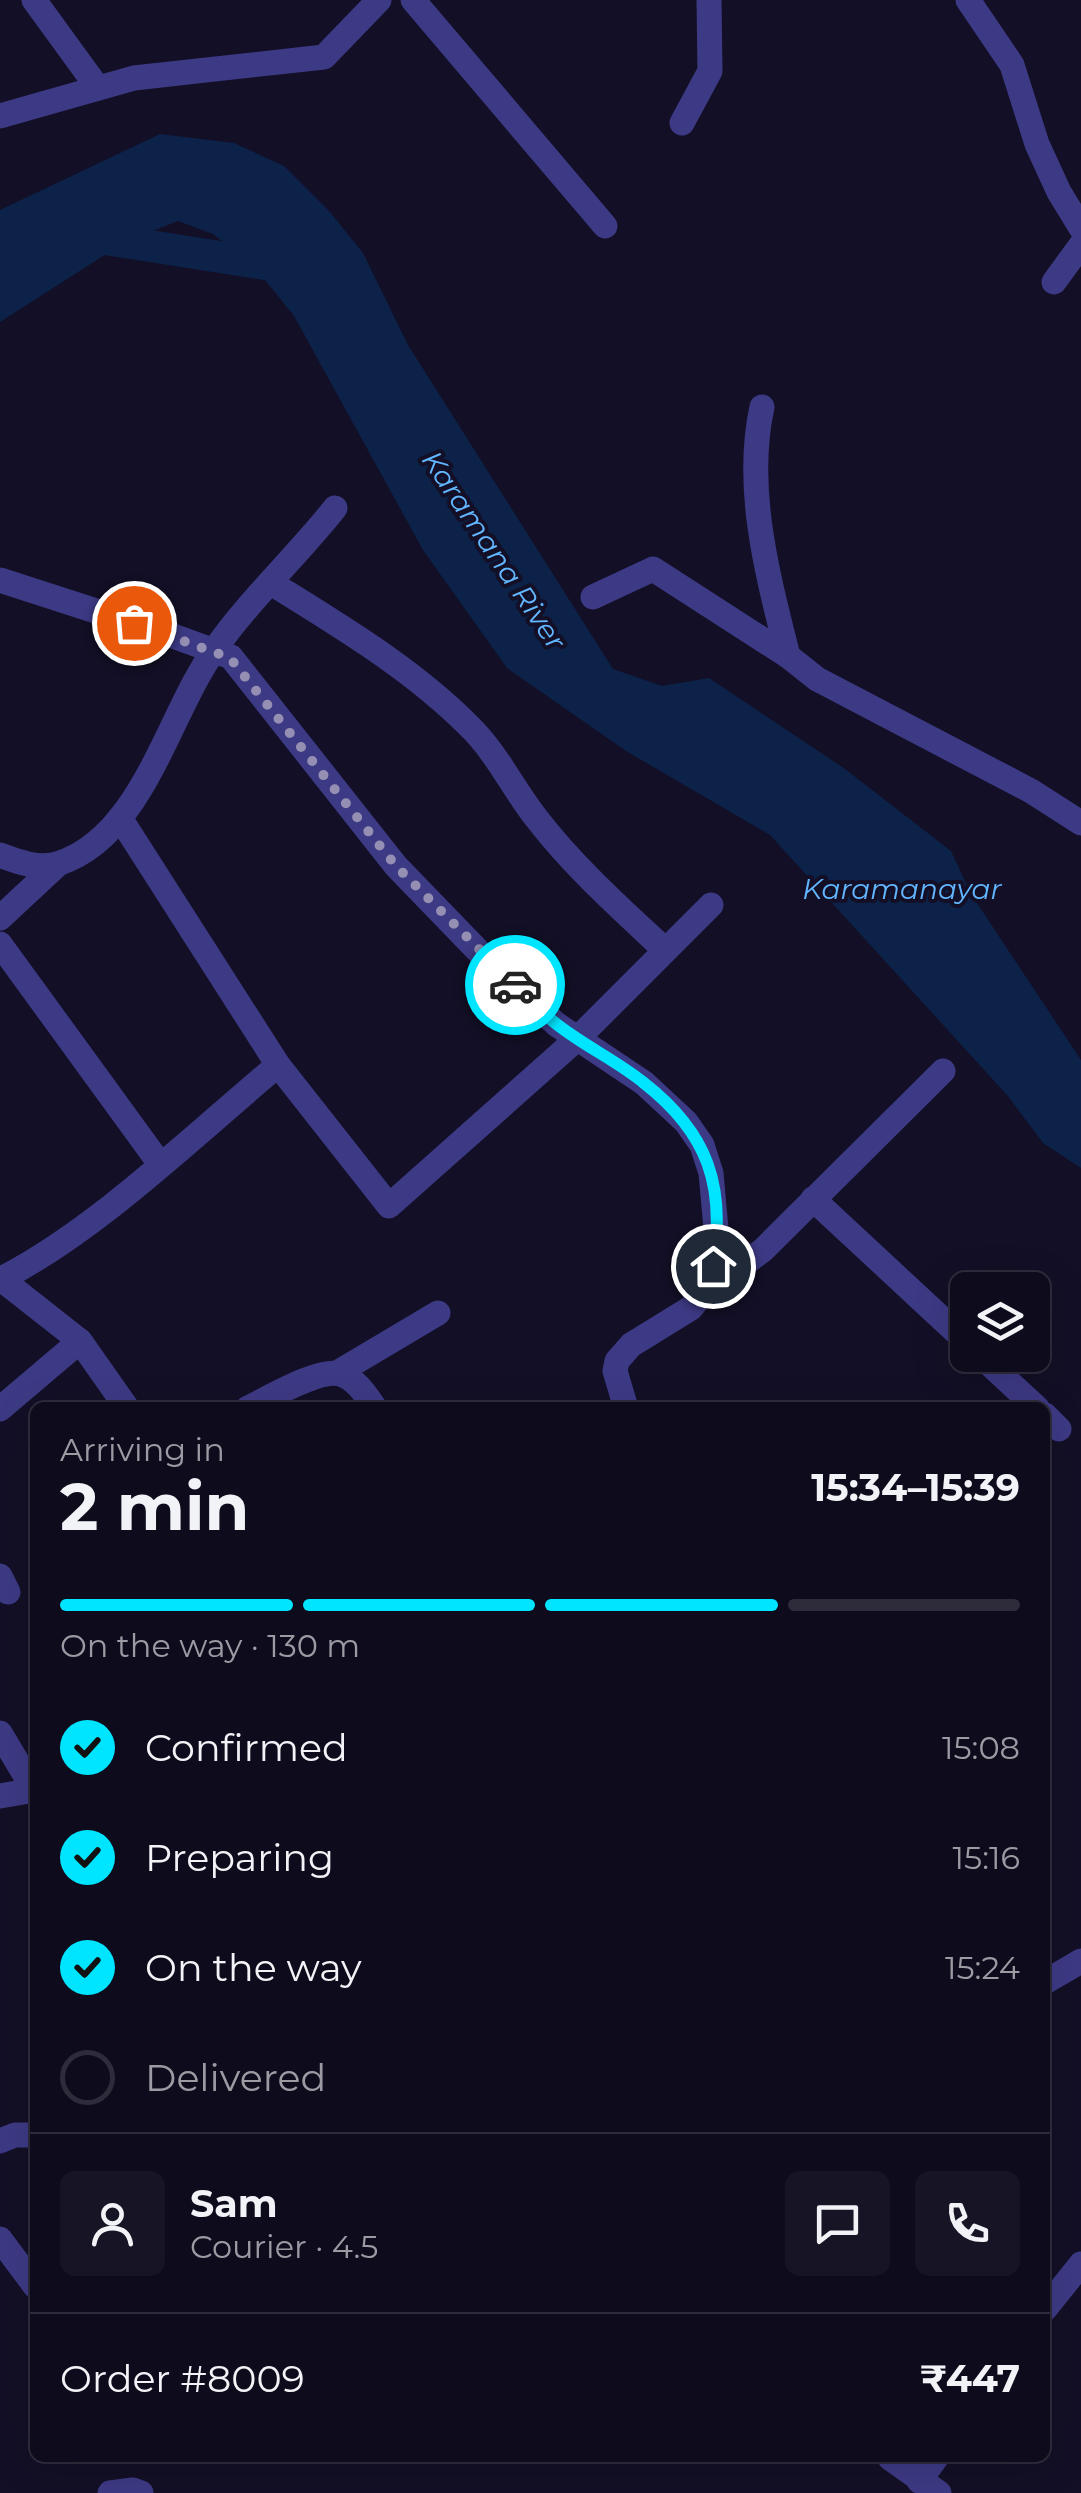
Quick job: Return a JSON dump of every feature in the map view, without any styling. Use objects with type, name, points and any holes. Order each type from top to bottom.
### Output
[{"type":"street","points":[[34,0],[98,88]]},
{"type":"street","points":[[0,116],[134,78],[324,57],[379,0]]},
{"type":"street","points":[[413,0],[604,226]]},
{"type":"street","points":[[682,122],[710,71],[710,0]]},
{"type":"street","points":[[968,0],[1012,65],[1037,144],[1081,228]]},
{"type":"street","points":[[1054,282],[1081,244]]},
{"type":"street","points":[[762,407],[754,443],[764,558],[788,656]]},
{"type":"street","points":[[0,918],[58,864],[94,845],[120,818],[214,650],[335,508]]},
{"type":"street","points":[[593,597],[653,569],[817,679],[1032,791],[1081,823]]},
{"type":"street","points":[[0,580],[230,658],[396,866],[485,958],[556,1024],[644,1083],[686,1122],[702,1145],[711,1172],[717,1240],[713,1266],[701,1296]]},
{"type":"street","points":[[271,584],[380,651],[468,724],[536,818],[592,882],[665,950]]},
{"type":"street","points":[[120,818],[278,1065],[389,1206],[578,1038],[711,905]]},
{"type":"street","points":[[0,855],[26,864],[58,864]]},
{"type":"street","points":[[3,954],[160,1164]]},
{"type":"street","points":[[123,1402],[80,1341],[0,1278],[34,1262],[278,1065]]},
{"type":"street","points":[[624,1402],[616,1371],[622,1352],[677,1319],[762,1250],[943,1070]]},
{"type":"street","points":[[814,1199],[950,1326]]},
{"type":"street","points":[[261,1402],[322,1374],[337,1372],[438,1313]]},
{"type":"street","points":[[0,1409],[80,1341]]},
{"type":"street","points":[[337,1372],[349,1378],[371,1402]]},
{"type":"street","points":[[998,1372],[1031,1402]]},
{"type":"street","points":[[0,1733],[30,1783]]},
{"type":"street","points":[[0,1796],[30,1791]]},
{"type":"street","points":[[1050,1979],[1081,1961]]},
{"type":"street","points":[[0,2142],[15,2135],[30,2135]]},
{"type":"street","points":[[0,2239],[30,2279]]},
{"type":"street","points":[[1050,2303],[1081,2264]]},
{"type":"street","points":[[895,2462],[929,2487],[935,2462]]},
{"type":"street","points":[[110,2493],[141,2493]]},
{"type":"water","name":"Karamanayar","points":[[160,134],[234,143],[284,166],[330,212],[363,253],[408,345],[613,669],[662,686],[709,678],[845,769],[951,851],[971,894],[1081,1060],[1081,1168],[1043,1143],[1007,1095],[770,835],[626,751],[507,668],[423,550],[294,316],[257,270],[213,234],[178,221],[125,242],[0,322],[0,210]]},
{"type":"waterway","name":"Karamana River","points":[[0,274],[86,236],[284,267]]},
{"type":"way so far","points":[[134,623],[230,658],[396,866],[515,985]]},
{"type":"route","points":[[515,985],[556,1024],[644,1083],[686,1122],[702,1145],[711,1172],[717,1240],[713,1266]]}]
